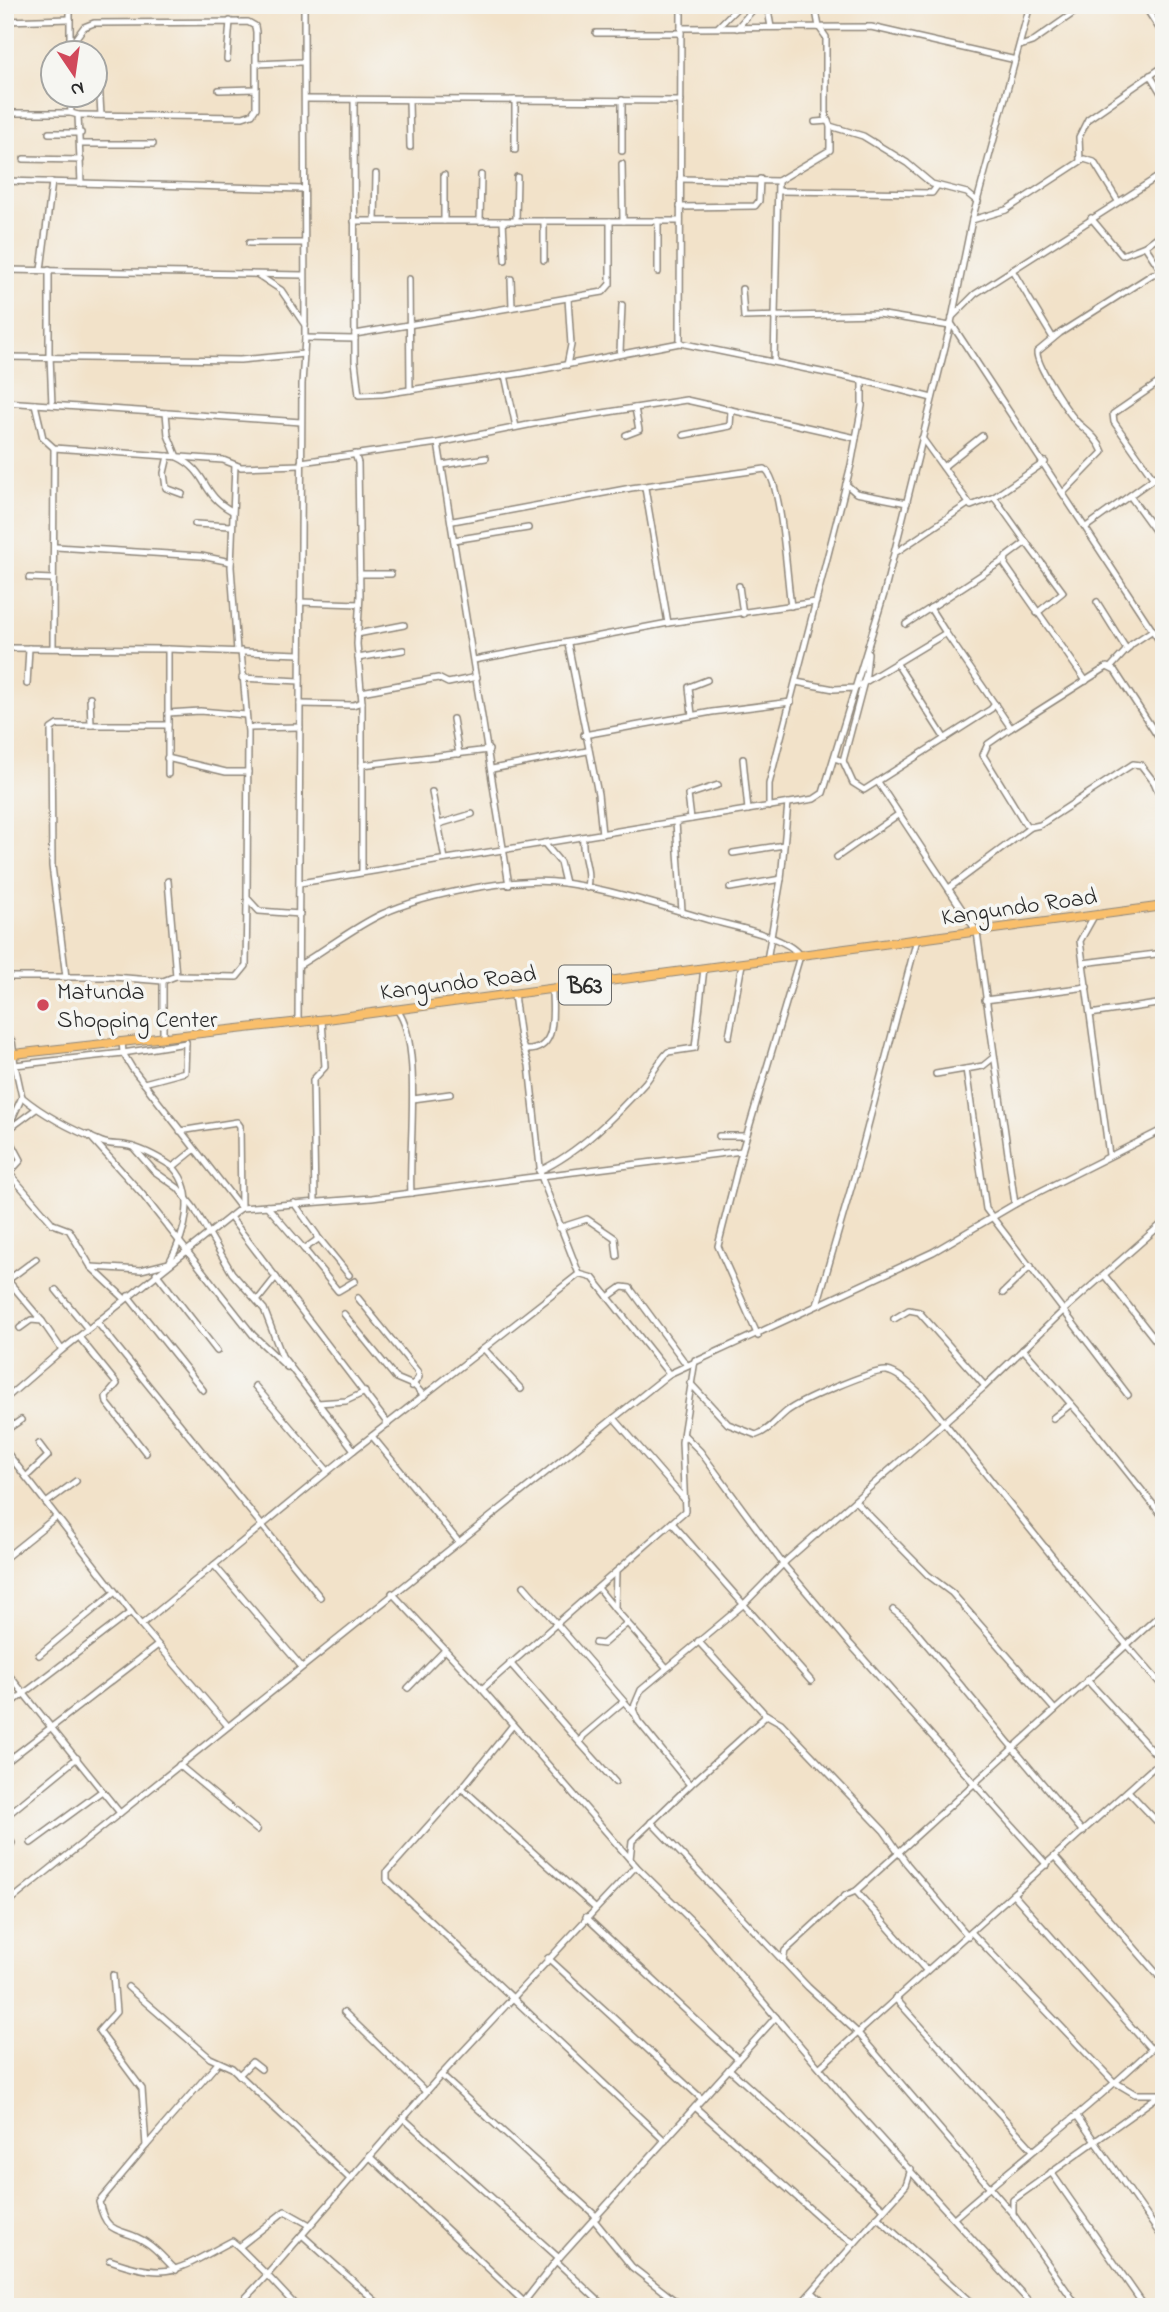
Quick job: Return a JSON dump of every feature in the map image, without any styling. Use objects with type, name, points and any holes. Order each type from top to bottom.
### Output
[{"type":"highway","name":"Kangundo Road","points":[[9,1055],[322,1020],[1164,906]]},
{"type":"street","points":[[70,5],[70,38]]},
{"type":"street","points":[[298,1022],[301,964],[301,422],[305,338],[305,99],[302,62],[304,5]]},
{"type":"street","points":[[355,5],[681,7],[680,343]]},
{"type":"street","points":[[717,28],[728,21],[737,8],[744,5]]},
{"type":"street","points":[[737,28],[757,5]]},
{"type":"street","points":[[766,5],[771,27]]},
{"type":"street","points":[[680,178],[778,181],[830,150],[826,41],[819,27],[815,5]]},
{"type":"street","points":[[300,883],[820,797],[868,647],[894,553],[951,322],[972,220],[1030,5]]},
{"type":"street","points":[[1020,46],[1032,41],[1085,5]]},
{"type":"street","points":[[1144,5],[1164,36]]},
{"type":"street","points":[[5,21],[70,19]]},
{"type":"street","points":[[226,59],[230,21]]},
{"type":"street","points":[[5,113],[243,117],[255,112],[255,26],[248,22],[94,23],[84,27],[77,38]]},
{"type":"street","points":[[596,33],[717,28],[871,27],[1016,60]]},
{"type":"street","points":[[256,64],[302,62]]},
{"type":"street","points":[[1080,161],[1080,137],[1088,119],[1164,65]]},
{"type":"street","points":[[1150,75],[1164,98]]},
{"type":"street","points":[[219,90],[256,89]]},
{"type":"street","points":[[305,99],[681,100]]},
{"type":"street","points":[[354,100],[355,336],[359,395],[505,376],[620,352],[680,343],[862,380],[932,398]]},
{"type":"street","points":[[409,100],[410,147]]},
{"type":"street","points":[[515,100],[515,150]]},
{"type":"street","points":[[622,100],[622,151]]},
{"type":"street","points":[[73,108],[81,133],[81,183]]},
{"type":"street","points":[[100,108],[100,115]]},
{"type":"street","points":[[816,122],[829,123],[863,136],[937,186],[967,193],[978,202]]},
{"type":"street","points":[[49,133],[81,133]]},
{"type":"street","points":[[81,144],[153,144]]},
{"type":"street","points":[[24,159],[81,160]]},
{"type":"street","points":[[972,220],[1006,209],[1080,161],[1088,159],[1094,162],[1118,201]]},
{"type":"street","points":[[622,164],[623,221]]},
{"type":"street","points":[[951,322],[966,300],[1164,173]]},
{"type":"street","points":[[375,221],[376,174]]},
{"type":"street","points":[[444,175],[444,221]]},
{"type":"street","points":[[480,221],[481,175]]},
{"type":"street","points":[[516,221],[517,177]]},
{"type":"street","points":[[680,207],[755,206],[759,201],[760,179]]},
{"type":"street","points":[[5,181],[304,190]]},
{"type":"street","points":[[774,362],[778,181]]},
{"type":"street","points":[[41,270],[52,182]]},
{"type":"street","points":[[779,191],[932,193],[937,186]]},
{"type":"street","points":[[1091,218],[1118,254],[1127,254],[1145,246],[1164,232]]},
{"type":"street","points":[[354,221],[680,221]]},
{"type":"street","points":[[503,221],[505,260]]},
{"type":"street","points":[[544,221],[544,260]]},
{"type":"street","points":[[305,338],[355,336],[608,289],[610,221]]},
{"type":"street","points":[[658,221],[658,272]]},
{"type":"street","points":[[249,243],[304,243]]},
{"type":"street","points":[[1145,246],[1163,274]]},
{"type":"street","points":[[1153,274],[1155,261]]},
{"type":"street","points":[[5,270],[304,275]]},
{"type":"street","points":[[49,270],[52,405]]},
{"type":"street","points":[[1012,270],[1053,338]]},
{"type":"street","points":[[255,274],[281,290],[305,325]]},
{"type":"street","points":[[1064,492],[1103,452],[1093,435],[1076,421],[1036,356],[1041,346],[1053,338],[1153,274],[1163,274]]},
{"type":"street","points":[[409,279],[410,390]]},
{"type":"street","points":[[511,279],[512,307]]},
{"type":"street","points":[[742,289],[744,317],[878,314],[951,322],[1045,462],[1164,648]]},
{"type":"street","points":[[567,365],[571,345],[568,298]]},
{"type":"street","points":[[620,352],[622,305]]},
{"type":"street","points":[[5,357],[240,360],[304,354]]},
{"type":"street","points":[[505,376],[516,427]]},
{"type":"street","points":[[1154,479],[1115,422],[1113,414],[1164,379]]},
{"type":"street","points":[[769,807],[769,784],[846,484],[862,406],[862,380]]},
{"type":"street","points":[[35,404],[43,438],[54,449],[223,460],[235,465],[301,464],[686,400],[856,438]]},
{"type":"street","points":[[5,402],[301,422]]},
{"type":"street","points":[[626,435],[638,432],[635,408]]},
{"type":"street","points":[[684,435],[730,426],[730,410]]},
{"type":"street","points":[[166,412],[168,435],[177,457],[194,466],[214,502],[232,511]]},
{"type":"street","points":[[943,467],[982,436]]},
{"type":"street","points":[[922,438],[968,505]]},
{"type":"street","points":[[438,443],[453,521],[509,885]]},
{"type":"street","points":[[53,648],[56,547],[54,449]]},
{"type":"street","points":[[355,454],[358,469],[360,574],[358,658],[362,702],[362,872]]},
{"type":"street","points":[[168,456],[164,473],[166,488],[182,494]]},
{"type":"street","points":[[442,465],[486,458]]},
{"type":"street","points":[[894,553],[968,505],[975,505],[993,497],[1045,462]]},
{"type":"street","points":[[5,977],[66,976],[163,981],[176,976],[237,977],[243,973],[246,966],[248,728],[231,562],[235,465]]},
{"type":"street","points":[[453,521],[762,469],[768,471],[778,502],[791,606]]},
{"type":"street","points":[[1086,527],[1164,471]]},
{"type":"street","points":[[846,484],[856,493],[907,503]]},
{"type":"street","points":[[645,488],[668,623]]},
{"type":"street","points":[[1130,496],[1164,543]]},
{"type":"street","points":[[993,497],[1063,592],[1037,613]]},
{"type":"street","points":[[195,524],[232,526]]},
{"type":"street","points":[[454,540],[528,528]]},
{"type":"street","points":[[906,624],[1004,560],[1026,542]]},
{"type":"street","points":[[56,547],[201,556],[231,562]]},
{"type":"street","points":[[1004,560],[1012,579],[1086,681]]},
{"type":"street","points":[[360,574],[391,574]]},
{"type":"street","points":[[29,578],[53,579]]},
{"type":"street","points":[[739,586],[743,614]]},
{"type":"street","points":[[300,602],[359,604]]},
{"type":"street","points":[[474,660],[668,623],[816,602]]},
{"type":"street","points":[[1097,602],[1127,650]]},
{"type":"street","points":[[930,608],[993,706],[1000,710],[1011,728]]},
{"type":"street","points":[[358,634],[404,625]]},
{"type":"street","points":[[1031,827],[1026,825],[983,755],[988,744],[1111,667],[1127,650],[1153,631]]},
{"type":"street","points":[[796,682],[834,689],[855,688],[946,633]]},
{"type":"street","points":[[568,643],[587,751],[598,794],[602,834]]},
{"type":"street","points":[[6,647],[300,654]]},
{"type":"street","points":[[868,647],[869,663],[843,761],[844,768],[859,789],[878,782],[993,706]]},
{"type":"street","points":[[27,684],[29,648]]},
{"type":"street","points":[[168,649],[168,774]]},
{"type":"street","points":[[358,658],[403,650]]},
{"type":"street","points":[[897,664],[945,739]]},
{"type":"street","points":[[1111,667],[1164,746]]},
{"type":"street","points":[[361,692],[438,678],[448,683],[477,677]]},
{"type":"street","points":[[242,678],[300,681]]},
{"type":"street","points":[[692,715],[689,687],[707,680]]},
{"type":"street","points":[[90,697],[91,725]]},
{"type":"street","points":[[300,704],[353,705],[362,702]]},
{"type":"street","points":[[584,735],[692,715],[791,702]]},
{"type":"street","points":[[168,713],[201,711],[246,715]]},
{"type":"street","points":[[453,719],[459,754]]},
{"type":"street","points":[[66,976],[52,866],[51,729],[57,725],[167,725]]},
{"type":"street","points":[[248,728],[300,727]]},
{"type":"street","points":[[362,765],[489,750]]},
{"type":"street","points":[[492,769],[587,751]]},
{"type":"street","points":[[167,758],[226,772],[248,772]]},
{"type":"street","points":[[834,758],[843,761]]},
{"type":"street","points":[[743,759],[748,810]]},
{"type":"street","points":[[949,888],[1031,827],[1040,825],[1133,764],[1140,765],[1154,782],[1164,806]]},
{"type":"street","points":[[1154,782],[1164,779]]},
{"type":"street","points":[[878,782],[977,932],[1015,1204]]},
{"type":"street","points":[[691,819],[688,795],[718,785]]},
{"type":"street","points":[[432,792],[445,859]]},
{"type":"street","points":[[767,960],[781,879],[788,803]]},
{"type":"street","points":[[439,824],[472,814]]},
{"type":"street","points":[[837,857],[900,814]]},
{"type":"street","points":[[676,822],[682,911]]},
{"type":"street","points":[[583,837],[583,852],[590,872],[587,888]]},
{"type":"street","points":[[544,843],[560,862],[565,883]]},
{"type":"street","points":[[733,853],[784,845]]},
{"type":"street","points":[[730,888],[781,879]]},
{"type":"street","points":[[168,881],[176,976]]},
{"type":"street","points":[[301,964],[392,910],[458,892],[509,885],[565,883],[682,911],[791,945],[800,956],[746,1136],[718,1246],[758,1336]]},
{"type":"street","points":[[247,898],[259,911]]},
{"type":"street","points":[[246,920],[259,911],[300,914]]},
{"type":"street","points":[[1094,916],[1080,936],[1109,1155]]},
{"type":"street","points":[[817,1305],[856,1171],[917,939]]},
{"type":"street","points":[[1083,964],[1164,953]]},
{"type":"street","points":[[729,1035],[742,964]]},
{"type":"street","points":[[540,1173],[598,1129],[640,1088],[668,1052],[695,1048],[704,968]]},
{"type":"street","points":[[163,981],[163,1036]]},
{"type":"street","points":[[985,1000],[1087,987]]},
{"type":"street","points":[[524,1050],[542,1046],[551,1034],[552,989]]},
{"type":"street","points":[[514,995],[529,1065],[540,1173],[579,1274]]},
{"type":"street","points":[[1090,1014],[1164,1003]]},
{"type":"street","points":[[397,1009],[406,1024],[413,1099],[411,1193]]},
{"type":"street","points":[[316,1201],[312,1089],[313,1080],[325,1067],[322,1020]]},
{"type":"street","points":[[144,1083],[185,1072],[187,1033]]},
{"type":"street","points":[[5,1038],[12,1041],[9,1055],[15,1065],[22,1097],[36,1109],[104,1143],[132,1147],[173,1167],[181,1176],[188,1201],[180,1244],[169,1263],[141,1269],[91,1267]]},
{"type":"street","points":[[122,1041],[123,1053],[144,1083],[241,1208]]},
{"type":"street","points":[[15,1065],[187,1043]]},
{"type":"street","points":[[936,1074],[988,1064],[994,1057]]},
{"type":"street","points":[[965,1069],[986,1209],[1128,1395]]},
{"type":"street","points":[[413,1099],[450,1094]]},
{"type":"street","points":[[5,1132],[22,1097]]},
{"type":"street","points":[[5,1132],[36,1109]]},
{"type":"street","points":[[180,1131],[237,1122],[240,1125],[241,1208]]},
{"type":"street","points":[[5,1905],[669,1374],[695,1360],[758,1336],[817,1305],[933,1252],[1015,1204],[1164,1129]]},
{"type":"street","points":[[5,1132],[21,1160],[9,1173],[53,1223],[69,1230],[103,1282],[127,1298],[203,1390]]},
{"type":"street","points":[[89,1135],[142,1194],[253,1335],[295,1374]]},
{"type":"street","points":[[719,1136],[746,1136]]},
{"type":"street","points":[[132,1147],[188,1201],[232,1273],[269,1319],[282,1356],[354,1450]]},
{"type":"street","points":[[173,1167],[194,1150]]},
{"type":"street","points":[[5,1399],[156,1273],[241,1208],[411,1193],[540,1173],[742,1151]]},
{"type":"street","points":[[294,1203],[349,1275]]},
{"type":"street","points":[[267,1206],[334,1288],[338,1291],[355,1281]]},
{"type":"street","points":[[230,1217],[388,1424]]},
{"type":"street","points":[[559,1228],[587,1219],[615,1238],[617,1256]]},
{"type":"street","points":[[634,1714],[635,1698],[666,1668],[744,1604],[783,1564],[985,1386],[1064,1310],[1164,1222]]},
{"type":"street","points":[[304,1249],[318,1237]]},
{"type":"street","points":[[36,1259],[7,1278],[62,1350]]},
{"type":"street","points":[[1003,1293],[1031,1266]]},
{"type":"street","points":[[156,1273],[217,1351]]},
{"type":"street","points":[[579,1274],[593,1278],[669,1374]]},
{"type":"street","points":[[141,1625],[354,1450],[579,1274]]},
{"type":"street","points":[[1105,1276],[1164,1351]]},
{"type":"street","points":[[257,1301],[276,1277]]},
{"type":"street","points":[[608,1297],[622,1287],[630,1288],[686,1364]]},
{"type":"street","points":[[56,1290],[88,1329]]},
{"type":"street","points":[[358,1298],[417,1371],[419,1377],[412,1385]]},
{"type":"street","points":[[894,1318],[909,1310],[919,1312],[985,1386]]},
{"type":"street","points":[[344,1314],[396,1378],[412,1385],[424,1396]]},
{"type":"street","points":[[20,1328],[31,1320],[42,1321]]},
{"type":"street","points":[[97,1322],[320,1597]]},
{"type":"street","points":[[79,1337],[117,1384],[106,1397],[107,1403],[146,1453]]},
{"type":"street","points":[[484,1349],[521,1389]]},
{"type":"street","points":[[1023,1349],[1164,1518]]},
{"type":"street","points":[[482,1689],[685,1511],[683,1434],[695,1360]]},
{"type":"street","points":[[690,1383],[728,1424],[750,1435],[765,1431],[797,1405],[885,1371],[912,1386],[1164,1688]]},
{"type":"street","points":[[256,1386],[328,1471]]},
{"type":"street","points":[[318,1403],[346,1401],[365,1392]]},
{"type":"street","points":[[1053,1418],[1070,1404]]},
{"type":"street","points":[[614,1418],[685,1501]]},
{"type":"street","points":[[5,1431],[21,1420]]},
{"type":"street","points":[[683,1434],[699,1451],[783,1564],[851,1645],[1047,1865]]},
{"type":"street","points":[[372,1436],[458,1541]]},
{"type":"street","points":[[26,1477],[48,1456],[39,1444]]},
{"type":"street","points":[[5,1450],[141,1625],[227,1725]]},
{"type":"street","points":[[46,1503],[76,1481]]},
{"type":"street","points":[[855,1501],[928,1575],[952,1593],[1055,1710]]},
{"type":"street","points":[[5,1558],[56,1517]]},
{"type":"street","points":[[672,1523],[811,1681]]},
{"type":"street","points":[[214,1565],[301,1666]]},
{"type":"street","points":[[615,1572],[615,1609]]},
{"type":"street","points":[[524,1586],[634,1714],[690,1785]]},
{"type":"street","points":[[598,1588],[666,1668]]},
{"type":"street","points":[[39,1655],[115,1592]]},
{"type":"street","points":[[393,1593],[482,1689],[636,1866],[705,1934],[1034,2307]]},
{"type":"street","points":[[892,1610],[908,1622],[1083,1832]]},
{"type":"street","points":[[783,1961],[785,1951],[846,1895],[856,1891],[1164,1611]]},
{"type":"street","points":[[5,1708],[131,1612]]},
{"type":"street","points":[[595,1643],[607,1642],[626,1624]]},
{"type":"street","points":[[698,1641],[767,1715],[781,1723],[884,1831],[970,1934],[1113,2081],[1135,2094],[1162,2094]]},
{"type":"street","points":[[5,1763],[158,1645]]},
{"type":"street","points":[[408,1688],[445,1650]]},
{"type":"street","points":[[510,1663],[615,1782]]},
{"type":"street","points":[[5,1670],[120,1814]]},
{"type":"street","points":[[820,2067],[1163,1759],[1087,1680]]},
{"type":"street","points":[[580,1743],[583,1736],[622,1702]]},
{"type":"street","points":[[630,1859],[632,1841],[767,1715]]},
{"type":"street","points":[[513,1725],[462,1788],[387,1872],[386,1878],[512,1996],[585,2069],[665,2141]]},
{"type":"street","points":[[5,1817],[77,1758]]},
{"type":"street","points":[[179,1765],[257,1830]]},
{"type":"street","points":[[462,1788],[595,1908]]},
{"type":"street","points":[[32,1843],[102,1791]]},
{"type":"street","points":[[1128,1791],[1164,1829]]},
{"type":"street","points":[[651,1822],[783,1961],[858,2033],[1012,2211],[1078,2307]]},
{"type":"street","points":[[5,1833],[12,1843],[5,1852]]},
{"type":"street","points":[[1055,1857],[1164,1982]]},
{"type":"street","points":[[237,2307],[512,1996],[636,1866]]},
{"type":"street","points":[[856,1891],[926,1970]]},
{"type":"street","points":[[1014,1895],[1151,2049]]},
{"type":"street","points":[[586,1917],[738,2059]]},
{"type":"street","points":[[548,1958],[702,2099]]},
{"type":"street","points":[[113,1975],[116,2012],[99,2031],[142,2089],[146,2146]]},
{"type":"street","points":[[128,1987],[218,2063],[239,2075],[349,2178]]},
{"type":"street","points":[[895,1998],[1032,2149]]},
{"type":"street","points":[[344,2012],[426,2092]]},
{"type":"street","points":[[369,2156],[498,2274],[522,2304],[595,2218],[776,2017]]},
{"type":"street","points":[[954,2218],[1032,2149],[1077,2116],[1164,2037]]},
{"type":"street","points":[[239,2075],[252,2062],[261,2069]]},
{"type":"street","points":[[176,2270],[146,2242],[114,2231],[103,2220],[99,2202],[218,2063]]},
{"type":"street","points":[[729,2069],[884,2209]]},
{"type":"street","points":[[441,2075],[595,2218],[632,2267],[683,2307]]},
{"type":"street","points":[[1012,2211],[1013,2200],[1162,2094]]},
{"type":"street","points":[[695,2107],[834,2230],[854,2243]]},
{"type":"street","points":[[1077,2116],[1164,2240]]},
{"type":"street","points":[[403,2118],[558,2260],[605,2307]]},
{"type":"street","points":[[798,2307],[906,2185],[911,2169]]},
{"type":"street","points":[[1051,2172],[1145,2307]]},
{"type":"street","points":[[239,2247],[285,2211],[308,2224]]},
{"type":"street","points":[[877,2217],[976,2307]]},
{"type":"street","points":[[302,2235],[382,2307]]},
{"type":"street","points":[[110,2260],[145,2273],[176,2270],[232,2241],[297,2307]]},
{"type":"street","points":[[812,2292],[828,2307]]},
{"type":"place","name":"Matunda Shopping Center","points":[[43,1005]]}]
